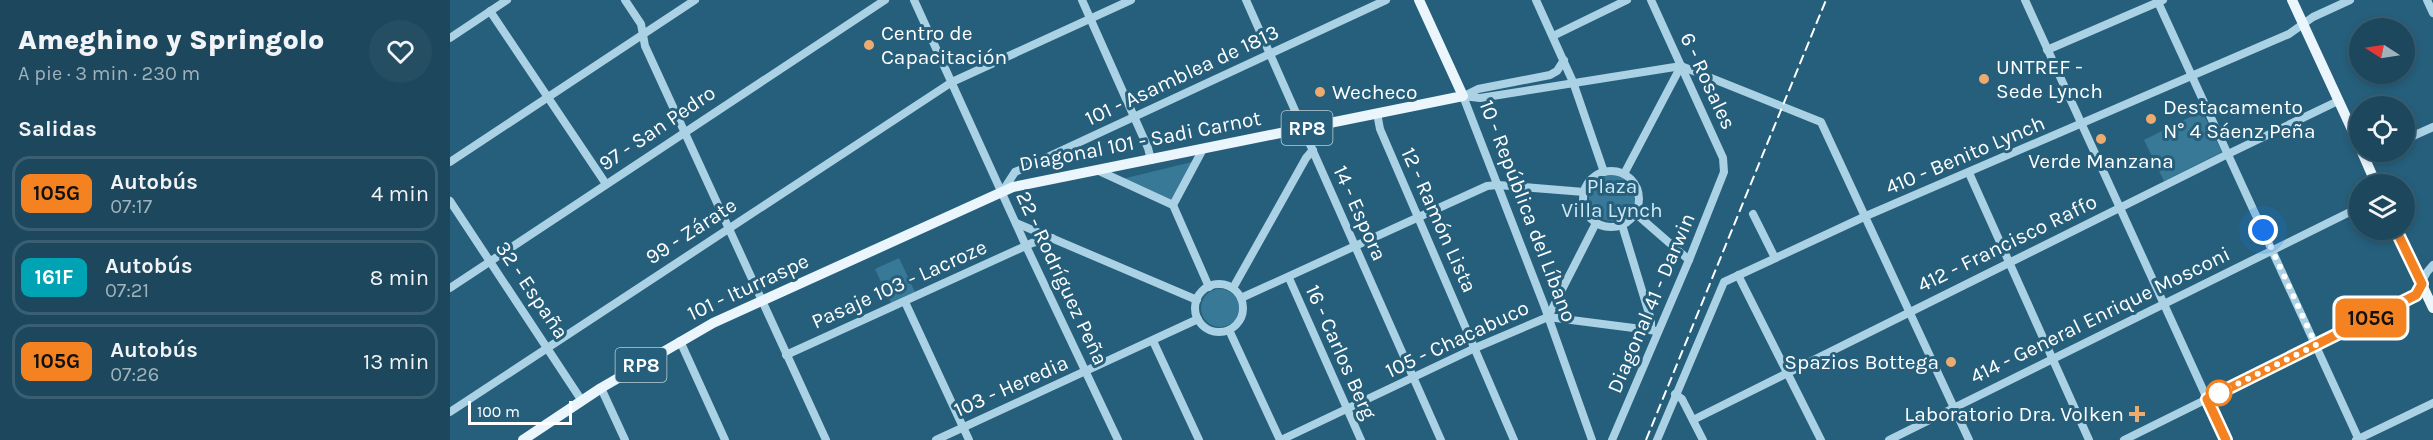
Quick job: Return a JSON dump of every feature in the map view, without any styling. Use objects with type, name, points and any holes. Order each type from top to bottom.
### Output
[{"type":"main road","name":"10 - República del Líbano","points":[[1419,0],[1463,96]]},
{"type":"main road","points":[[2292,0],[2349,124]]},
{"type":"main road","name":"Diagonal 101 - Sadi Carnot","points":[[1002,192],[1021,185],[1463,96]]},
{"type":"main road","name":"101 - Iturraspe","points":[[523,440],[601,388],[681,341],[761,301],[1002,192]]},
{"type":"main road","points":[[2401,240],[2433,308]]},
{"type":"street","points":[[450,38],[507,0]]},
{"type":"street","points":[[625,0],[641,24],[645,46],[826,440]]},
{"type":"street","points":[[450,162],[695,0]]},
{"type":"street","name":"97 - San Pedro","points":[[450,288],[885,0]]},
{"type":"street","name":"22 - Rodríguez Peña","points":[[914,0],[1026,246],[1118,440]]},
{"type":"street","points":[[1082,0],[1135,117],[1151,160]]},
{"type":"street","name":"99 - Zárate","points":[[450,412],[952,82],[1131,0]]},
{"type":"street","name":"14 - Espora","points":[[1246,0],[1442,440]]},
{"type":"street","name":"101 - Asamblea de 1813","points":[[1002,192],[1015,172],[1386,0]]},
{"type":"street","points":[[1536,0],[1573,82],[1604,172]]},
{"type":"street","points":[[1553,36],[1627,0]]},
{"type":"street","name":"6 - Rosales","points":[[1651,0],[1723,158],[1723,179]]},
{"type":"street","points":[[2025,0],[2226,440]]},
{"type":"street","name":"410 - Benito Lynch","points":[[1675,394],[1724,282],[1866,216],[2289,34],[2313,17],[2350,0]]},
{"type":"street","points":[[2427,0],[2433,13]]},
{"type":"street","points":[[2047,50],[2159,1],[2358,440],[2433,403]]},
{"type":"street","points":[[490,11],[606,184]]},
{"type":"street","name":"Diagonal 101 - Sadi Carnot","points":[[1463,96],[1478,89],[1550,75],[1564,60]]},
{"type":"street","points":[[1624,174],[1681,66],[1817,119],[1823,124],[1969,440]]},
{"type":"street","name":"Diagonal 101 - Sadi Carnot","points":[[1463,96],[1480,98],[1681,66]]},
{"type":"street","name":"10 - República del Líbano","points":[[1463,96],[1548,317],[1592,440]]},
{"type":"street","name":"412 - Francisco Raffo","points":[[1693,420],[2338,101]]},
{"type":"street","name":"12 - Ramón Lista","points":[[1377,113],[1380,129],[1514,440]]},
{"type":"street","points":[[2415,135],[2433,127]]},
{"type":"street","points":[[1173,205],[1203,149]]},
{"type":"street","points":[[1233,288],[1306,158],[1313,150]]},
{"type":"street","points":[[1097,170],[1173,205],[1209,287]]},
{"type":"street","points":[[1604,172],[1624,174],[1632,180],[1639,191],[1639,204],[1635,213],[1622,225],[1612,227],[1596,223],[1584,204],[1584,192],[1590,181],[1604,172]]},
{"type":"street","points":[[1969,173],[2090,440]]},
{"type":"street","name":"Diagonal 41 - Darwin","points":[[1612,440],[1654,330],[1689,260],[1723,179]]},
{"type":"street","points":[[1241,298],[1487,186],[1584,192]]},
{"type":"street","name":"32 - España","points":[[450,201],[548,346],[582,401]]},
{"type":"street","name":"414 - General Enrique Mosconi","points":[[1889,440],[2349,212]]},
{"type":"street","points":[[1635,213],[1689,260]]},
{"type":"street","points":[[1753,214],[1775,258]]},
{"type":"street","points":[[1016,223],[1197,300]]},
{"type":"street","points":[[1548,317],[1596,223]]},
{"type":"street","points":[[1622,225],[1654,330]]},
{"type":"street","name":"Pasaje 103 - Lacroze","points":[[786,355],[1026,246],[1052,238]]},
{"type":"street","points":[[2124,440],[2413,297],[2433,265]]},
{"type":"street","points":[[1738,275],[1821,440]]},
{"type":"street","name":"16 - Carlos Berg","points":[[1289,278],[1361,440]]},
{"type":"street","points":[[1221,284],[1233,288],[1241,298],[1243,313],[1240,320],[1229,330],[1215,332],[1208,329],[1198,319],[1197,300],[1209,287],[1221,284]]},
{"type":"street","points":[[905,302],[969,440]]},
{"type":"street","name":"105 - Chacabuco","points":[[1280,440],[1475,348],[1548,317],[1654,330]]},
{"type":"street","name":"103 - Heredia","points":[[936,440],[1198,319]]},
{"type":"street","points":[[1229,330],[1280,440]]},
{"type":"street","points":[[681,341],[725,440]]},
{"type":"street","points":[[1153,341],[1199,440]]},
{"type":"street","points":[[601,388],[625,440]]},
{"type":"street","points":[[1657,440],[1675,394],[1682,399],[1703,440]]},
{"type":"green space","points":[[2202,111],[2222,152],[2164,181],[2144,140]]},
{"type":"green space","points":[[1192,162],[1171,201],[1122,179]]},
{"type":"green space","name":"Plaza Villa Lynch","points":[[1612,175],[1628,182],[1635,198],[1628,214],[1612,221],[1596,214],[1589,198],[1596,182]]},
{"type":"green space","points":[[899,258],[915,292],[891,303],[875,269]]},
{"type":"green space","points":[[1220,289],[1234,294],[1239,308],[1234,322],[1220,327],[1206,322],[1201,308],[1206,294]]},
{"type":"railway","points":[[1646,440],[1826,0]]},
{"type":"bus line","name":"105G","points":[[2226,440],[2207,399],[2416,295],[2422,284],[2401,240]]},
{"type":"place","name":"Centro de Capacitación","points":[[869,45]]},
{"type":"place","name":"UNTREF - Sede Lynch","points":[[1984,79]]},
{"type":"place","name":"Wecheco","points":[[1320,92]]},
{"type":"place","name":"Destacamento N° 4 Sáenz Peña","points":[[2151,119]]},
{"type":"place","name":"Verde Manzana","points":[[2101,139]]},
{"type":"place","name":"Spazios Bottega","points":[[1951,362]]},
{"type":"place","name":"Laboratorio Dra. Volken","points":[[2137,414]]},
{"type":"route","points":[[2219,393],[2316,345],[2263,230]]}]
